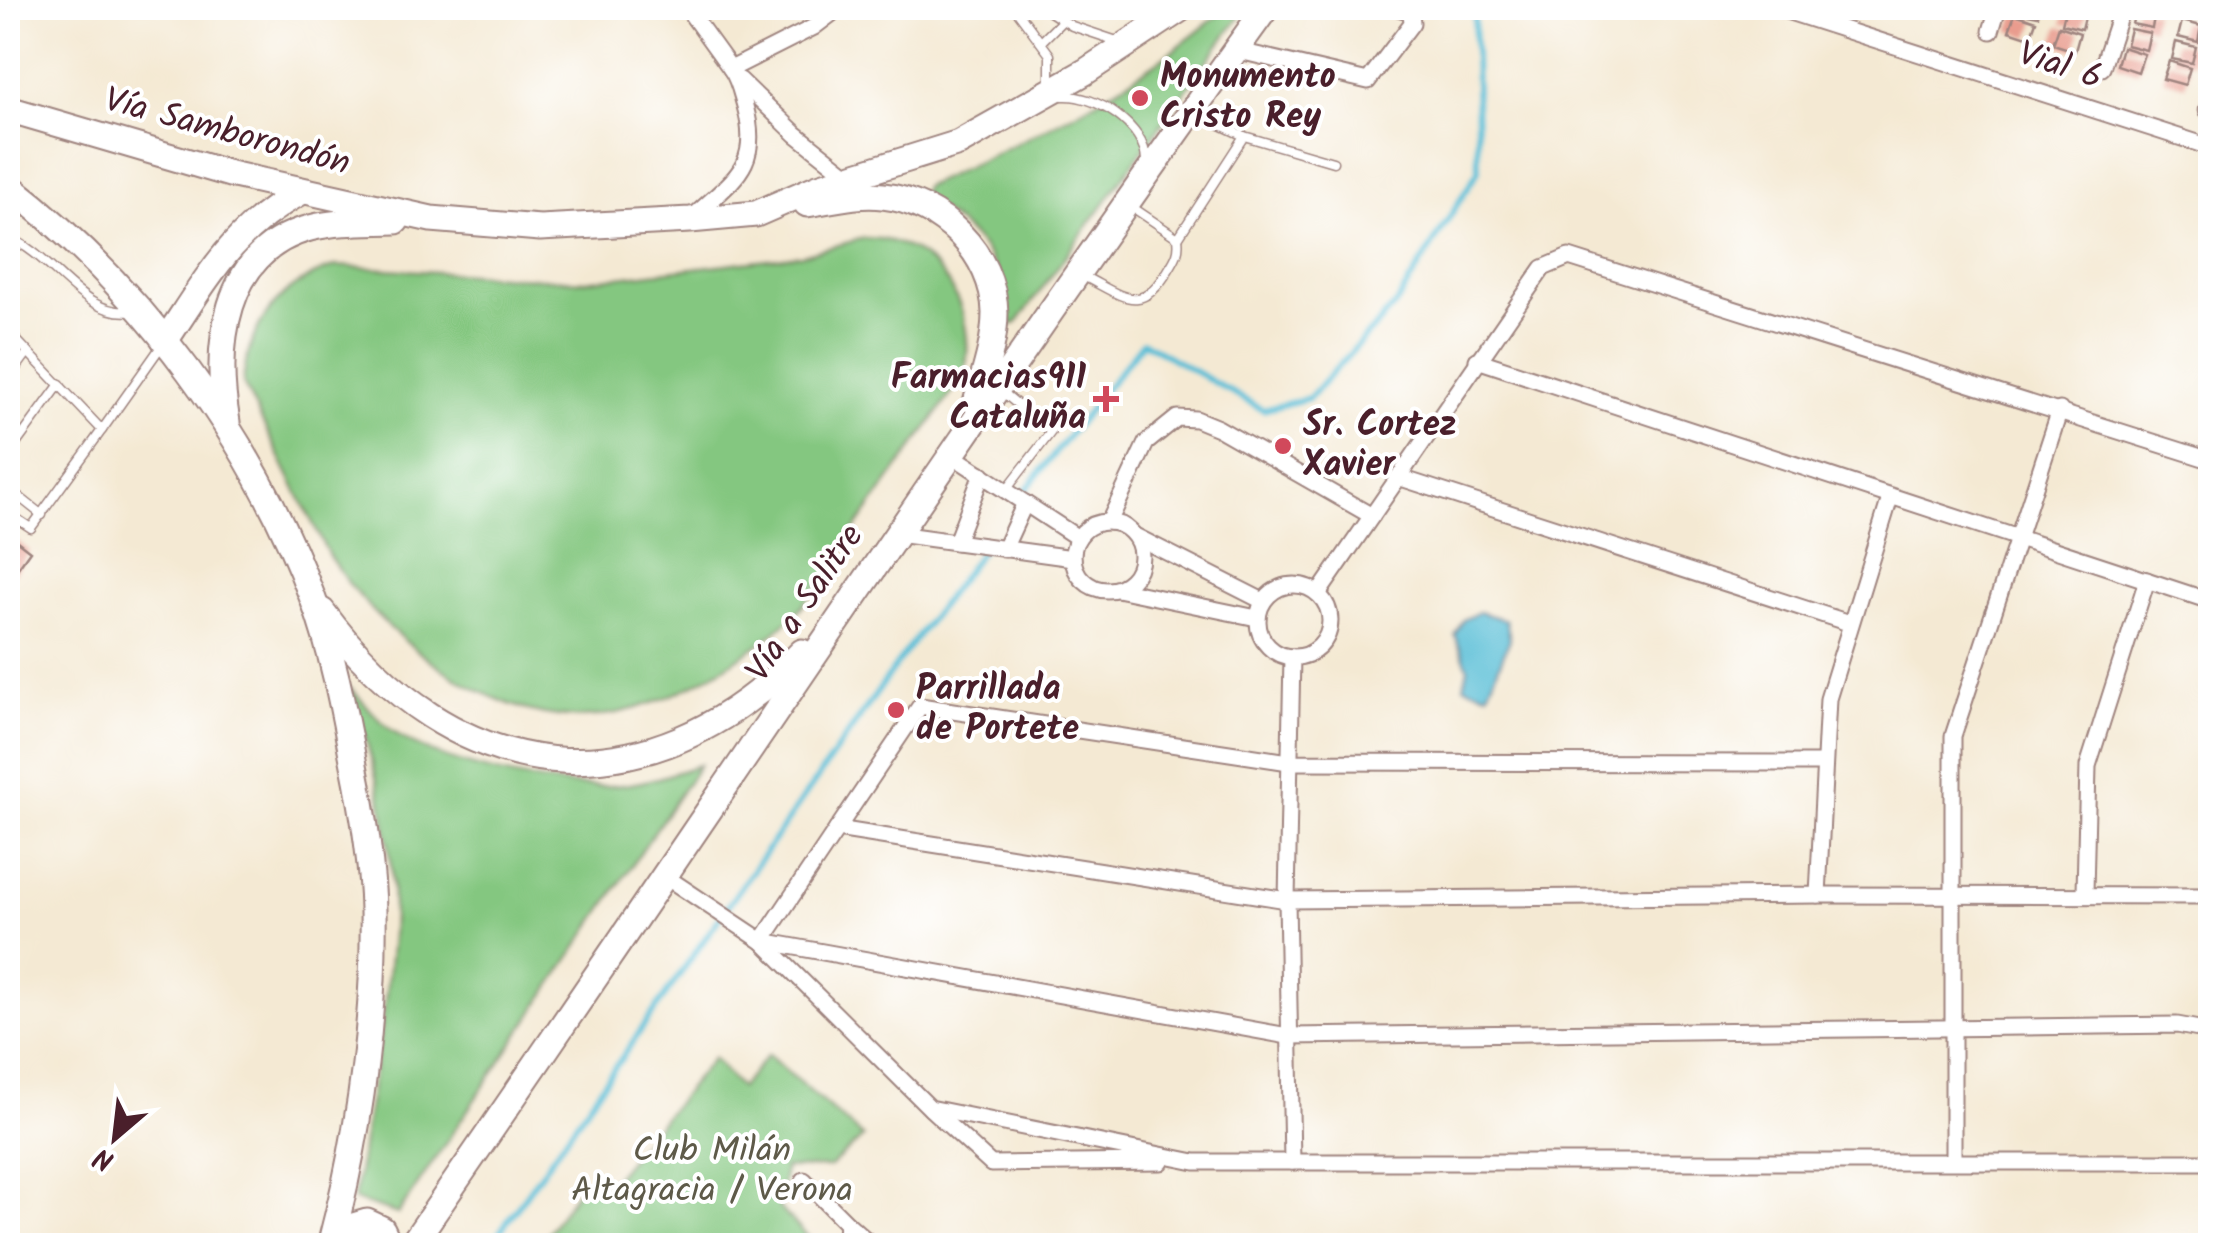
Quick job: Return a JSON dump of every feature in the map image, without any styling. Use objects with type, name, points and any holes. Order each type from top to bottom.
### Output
[{"type":"main road","points":[[756,214],[850,176],[958,143],[1043,97],[1182,8]]},
{"type":"main road","name":"Vía a Salitre","points":[[411,1246],[666,877],[968,426],[1266,8]]},
{"type":"main road","name":"Vía Samborondón","points":[[8,109],[301,192],[431,219]]},
{"type":"main road","points":[[8,185],[71,237],[164,341],[229,432],[266,497],[313,600],[344,712],[373,906],[368,1046],[330,1245]]},
{"type":"main road","points":[[164,341],[238,236],[258,218],[301,192]]},
{"type":"main road","points":[[229,432],[220,342],[234,297],[256,261],[308,228],[431,219],[540,228],[690,220],[756,214],[856,196],[884,196],[925,209],[965,239],[989,278],[995,314],[986,370],[968,426]]},
{"type":"main road","points":[[313,600],[349,648],[386,686],[428,716],[508,751],[575,760],[650,752],[713,726],[770,683],[843,609]]},
{"type":"main road","points":[[330,1245],[350,1227],[367,1222],[382,1228],[390,1246]]},
{"type":"street","points":[[687,8],[734,73],[796,134],[850,176]]},
{"type":"street","points":[[734,73],[814,27],[838,8]]},
{"type":"street","points":[[1235,50],[1368,81],[1412,23],[1410,12],[1398,8]]},
{"type":"street","name":"Vial 6","points":[[1777,8],[2210,148]]},
{"type":"street","points":[[1990,31],[1998,8]]},
{"type":"street","points":[[2102,68],[2122,8]]},
{"type":"street","points":[[690,220],[743,168],[751,151],[753,134],[734,73]]},
{"type":"street","points":[[1318,594],[1543,268],[1569,257],[2210,460]]},
{"type":"street","points":[[1477,360],[2210,601]]},
{"type":"street","points":[[1953,1161],[1953,736],[2060,410]]},
{"type":"street","points":[[1109,522],[1146,443],[1176,418],[1196,419],[1218,428],[1372,516]]},
{"type":"street","points":[[950,454],[1078,538]]},
{"type":"street","points":[[956,542],[982,474]]},
{"type":"street","points":[[1398,477],[1850,623]]},
{"type":"street","points":[[1818,894],[1828,699],[1890,498]]},
{"type":"street","points":[[1004,549],[1025,503]]},
{"type":"street","points":[[1257,618],[1088,584],[1073,558],[1078,538],[1091,525],[1109,522],[1263,601]]},
{"type":"street","points":[[897,534],[1073,558]]},
{"type":"street","points":[[1117,588],[1131,580],[1140,567],[1141,550],[1135,536]]},
{"type":"street","points":[[2085,892],[2088,766],[2147,580]]},
{"type":"street","points":[[1289,585],[1304,586],[1318,594],[1330,616],[1324,640],[1316,650],[1292,657],[1271,649],[1263,640],[1257,618],[1263,601],[1274,590],[1289,585]]},
{"type":"street","points":[[1292,657],[1287,900],[1292,1162]]},
{"type":"street","points":[[762,941],[920,706],[1289,762],[1823,764]]},
{"type":"street","points":[[837,829],[1287,900],[2085,892],[2210,896]]},
{"type":"street","points":[[666,877],[762,941],[991,1164],[2210,1162]]},
{"type":"street","points":[[762,941],[1288,1036],[2178,1026],[2210,1031]]},
{"type":"street","points":[[930,1108],[1196,1162]]},
{"type":"street","points":[[804,1180],[873,1246]]},
{"type":"street","points":[[845,1246],[847,1222]]},
{"type":"lane","points":[[1015,8],[1052,64],[1043,97],[1087,98],[1122,121],[1144,144],[1147,156],[1133,194],[1178,238]]},
{"type":"lane","points":[[1044,8],[1062,21],[1125,44]]},
{"type":"lane","points":[[1041,42],[1062,21]]},
{"type":"lane","points":[[1191,112],[1244,136],[1333,162]]},
{"type":"lane","points":[[1077,274],[1142,300],[1158,289],[1176,258],[1178,238],[1244,136]]},
{"type":"lane","points":[[8,238],[34,252],[108,310],[138,310]]},
{"type":"lane","points":[[8,331],[102,430]]},
{"type":"lane","points":[[8,514],[29,529],[42,515],[164,341]]},
{"type":"lane","points":[[8,379],[28,352]]},
{"type":"lane","points":[[8,455],[60,384]]},
{"type":"lane","points":[[996,387],[1052,432],[1006,490]]},
{"type":"lane","points":[[8,488],[42,515]]},
{"type":"green space","points":[[1226,8],[1246,8],[1017,323],[1011,325],[992,262],[972,236],[920,195],[924,187],[1082,109],[1156,63]]},
{"type":"green space","points":[[864,238],[890,241],[913,250],[947,282],[959,303],[965,326],[964,376],[793,616],[752,649],[702,680],[654,703],[619,712],[583,717],[547,714],[510,704],[473,688],[406,641],[376,614],[329,556],[243,383],[252,342],[270,309],[299,284],[336,266],[585,281],[802,255]]},
{"type":"green space","points":[[350,688],[388,727],[414,744],[497,772],[558,783],[609,786],[643,782],[699,765],[398,1214],[354,1200],[385,1001],[393,904],[383,810]]},
{"type":"green space","name":"Club Milán Altagracia / Verona","points":[[768,1055],[863,1137],[830,1167],[785,1168],[779,1208],[816,1245],[539,1245],[580,1186],[601,1194],[713,1058],[740,1088]]},
{"type":"water","points":[[1479,612],[1506,620],[1510,639],[1488,693],[1464,686],[1468,668],[1455,635],[1463,620]]},
{"type":"building","points":[[2019,8],[2040,8],[2038,16],[2018,12]]},
{"type":"building","points":[[2066,8],[2086,13],[2082,29],[2062,24]]},
{"type":"building","points":[[2136,8],[2155,12],[2152,28],[2132,24]]},
{"type":"building","points":[[2015,14],[2036,21],[2030,38],[2009,31]]},
{"type":"building","points":[[2182,21],[2201,26],[2198,42],[2178,37]]},
{"type":"building","points":[[2059,26],[2080,33],[2075,51],[2053,44]]},
{"type":"building","points":[[2130,29],[2150,33],[2146,50],[2126,45]]},
{"type":"building","points":[[2176,42],[2196,47],[2192,63],[2172,59]]},
{"type":"building","points":[[2122,47],[2144,54],[2138,72],[2117,65]]},
{"type":"building","points":[[2169,61],[2190,68],[2185,85],[2163,79]]},
{"type":"building","points":[[8,534],[30,551],[8,582]]},
{"type":"waterway","points":[[1021,496],[1143,342],[1263,410],[1309,398],[1396,304],[1478,171],[1474,8]]},
{"type":"waterway","points":[[490,1246],[904,654],[982,550]]},
{"type":"place","name":"Monumento Cristo Rey","points":[[1140,98]]},
{"type":"place","name":"Farmacias911 Cataluña","points":[[1106,399]]},
{"type":"place","name":"Sr. Cortez Xavier","points":[[1283,446]]},
{"type":"place","name":"Parrillada de Portete","points":[[896,710]]}]
